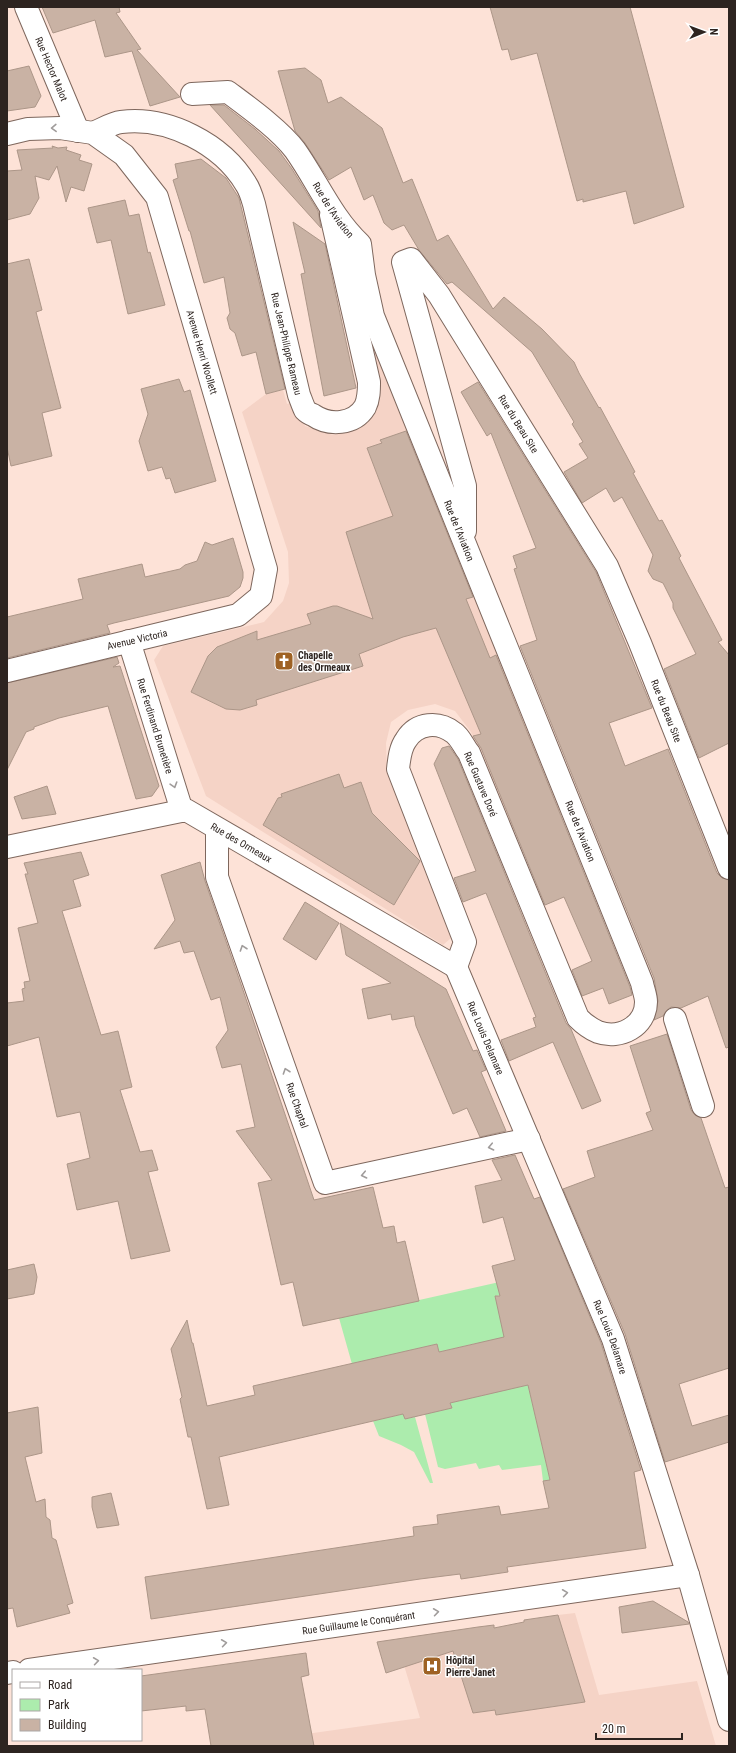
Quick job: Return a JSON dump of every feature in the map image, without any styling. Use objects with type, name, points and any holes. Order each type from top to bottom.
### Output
[{"type":"street","name":"Rue Hector Malot","points":[[26,7],[86,132]]},
{"type":"street","name":"Rue de l'Aviation","points":[[192,94],[228,92],[248,107],[294,148],[330,207],[350,235],[360,244],[364,275],[373,316],[642,983],[646,1001],[644,1011],[640,1021],[627,1031]]},
{"type":"street","name":"Rue Jean-Philippe Rameau","points":[[86,132],[120,122],[148,122],[184,132],[208,144],[231,164],[247,184],[254,204],[299,395],[306,411],[320,420],[333,423],[346,422],[358,415],[365,406],[368,396],[369,382],[330,207]]},
{"type":"street","points":[[7,134],[28,129],[55,128],[86,132]]},
{"type":"street","name":"Avenue Henri Woollett","points":[[86,132],[124,155],[157,197],[266,568],[260,596]]},
{"type":"street","name":"Rue du Beau Site","points":[[464,540],[465,486],[403,262],[411,259],[439,295],[607,566],[640,643],[729,868]]},
{"type":"street","name":"Avenue Victoria","points":[[7,671],[238,615],[260,596]]},
{"type":"street","name":"Rue Ferdinand Brunetière","points":[[129,641],[182,811]]},
{"type":"street","name":"Rue Gustave Doré","points":[[456,967],[465,942],[398,769],[402,749],[406,739],[417,730],[428,725],[441,725],[455,733],[469,753],[578,1018],[598,1032],[609,1035],[627,1031]]},
{"type":"street","name":"Rue des Ormeaux","points":[[182,811],[186,810],[456,967]]},
{"type":"street","points":[[7,847],[182,811]]},
{"type":"street","name":"Rue Chaptal","points":[[217,829],[217,877],[325,1183],[529,1139]]},
{"type":"street","name":"Rue Louis Delamare","points":[[456,967],[613,1339],[688,1575],[729,1720]]},
{"type":"street","points":[[675,1019],[702,1106]]},
{"type":"street","name":"Rue Guillaume le Conquérant","points":[[36,1669],[688,1575]]},
{"type":"shaded area","points":[[365,320],[564,813],[512,832],[471,732],[455,711],[435,704],[408,710],[391,722],[386,743],[387,772],[451,938],[443,945],[206,796],[154,660],[163,646],[264,622],[283,601],[289,583],[288,552],[242,412],[266,394],[283,390],[287,404],[291,403],[305,426],[333,435],[356,429],[369,419],[377,406]]},
{"type":"shaded area","name":"Hôpital Pierre Janet","points":[[575,1613],[599,1695],[697,1681],[716,1746],[299,1746],[299,1735],[420,1718],[396,1639],[448,1631],[474,1713],[495,1710],[497,1715],[585,1702],[558,1615]]},
{"type":"green space","points":[[504,1281],[507,1294],[496,1296],[527,1380],[550,1480],[543,1481],[541,1465],[502,1470],[499,1465],[479,1469],[476,1463],[445,1469],[438,1467],[425,1414],[452,1408],[450,1403],[489,1394],[477,1343],[439,1352],[437,1344],[352,1364],[339,1318]]},
{"type":"green space","points":[[403,1414],[405,1419],[415,1417],[433,1483],[430,1483],[414,1452],[379,1436],[373,1421]]},
{"type":"building","points":[[42,7],[119,7],[120,12],[116,13],[141,49],[137,50],[180,97],[150,106],[132,51],[105,57],[95,20],[53,33]]},
{"type":"building","points":[[490,7],[630,7],[684,207],[634,224],[626,191],[583,202],[583,199],[577,201],[537,53],[511,60],[508,49],[502,50]]},
{"type":"building","points":[[29,66],[41,96],[35,107],[7,111],[7,71]]},
{"type":"building","points":[[305,68],[321,80],[328,103],[341,97],[382,128],[403,183],[412,179],[437,241],[448,235],[493,309],[504,297],[542,329],[574,362],[626,455],[635,472],[633,473],[659,521],[662,520],[681,556],[679,558],[722,640],[718,642],[729,655],[729,743],[699,758],[664,669],[696,654],[673,608],[673,603],[663,583],[653,579],[648,571],[653,555],[622,497],[614,502],[606,488],[582,503],[564,472],[588,458],[579,444],[583,442],[572,424],[574,422],[532,352],[452,282],[447,284],[419,250],[404,225],[392,230],[384,223],[373,195],[364,200],[351,167],[329,180],[305,143],[295,131],[278,71]]},
{"type":"building","points":[[210,105],[224,105],[255,129],[279,151],[318,211],[321,228]]},
{"type":"building","points":[[52,146],[58,148],[67,147],[66,150],[81,155],[79,160],[92,164],[84,191],[71,187],[66,202],[57,166],[49,180],[35,176],[39,198],[30,214],[7,220],[7,171],[22,170],[17,150],[53,148]]},
{"type":"building","points":[[201,159],[226,178],[239,198],[285,389],[266,394],[256,352],[242,356],[235,333],[230,329],[227,318],[230,313],[224,277],[204,283],[190,231],[173,180],[178,178],[175,164]]},
{"type":"building","points":[[125,200],[129,216],[139,214],[148,253],[150,252],[165,305],[128,314],[111,240],[97,243],[88,208]]},
{"type":"building","points":[[293,222],[325,244],[356,388],[324,396],[301,274],[305,273]]},
{"type":"building","points":[[29,259],[42,310],[36,312],[61,408],[42,413],[52,456],[11,466],[7,447],[7,264]]},
{"type":"building","points":[[179,379],[184,392],[190,390],[216,481],[175,493],[170,478],[166,479],[162,467],[148,471],[139,441],[148,414],[141,389]]},
{"type":"building","points":[[478,382],[596,572],[652,708],[609,723],[625,766],[668,749],[717,873],[722,878],[729,880],[729,1047],[726,1048],[708,996],[681,1008],[671,1007],[663,1016],[654,1020],[658,1001],[654,978],[520,646],[537,640],[514,569],[517,568],[513,556],[536,548],[491,433],[487,436],[461,392]]},
{"type":"building","points":[[406,431],[473,597],[466,599],[490,658],[496,655],[630,987],[632,995],[609,1004],[603,988],[582,996],[572,970],[592,961],[564,897],[545,905],[481,748],[473,736],[481,734],[436,628],[403,637],[359,654],[363,666],[256,700],[257,705],[240,710],[226,709],[191,692],[208,656],[217,647],[257,631],[257,640],[311,624],[307,614],[333,606],[337,606],[373,619],[346,532],[393,516],[367,448],[382,443],[380,440]]},
{"type":"building","points":[[233,538],[243,572],[243,578],[240,587],[229,596],[114,623],[107,625],[110,633],[7,658],[7,617],[83,599],[78,579],[142,564],[145,577],[180,569],[185,565],[197,561],[205,542],[212,545]]},
{"type":"building","points":[[117,657],[119,663],[113,667],[120,666],[159,786],[152,796],[136,799],[108,706],[59,718],[34,727],[34,729],[26,732],[7,770],[7,683]]},
{"type":"building","points":[[449,746],[458,759],[566,1023],[571,1029],[601,1101],[582,1109],[553,1042],[509,1061],[501,1040],[536,1027],[533,1018],[536,1017],[486,893],[463,902],[454,878],[476,871],[434,764],[442,748]]},
{"type":"building","points":[[339,774],[344,788],[361,782],[372,813],[420,861],[394,905],[263,825],[278,798],[282,797],[281,794]]},
{"type":"building","points":[[47,786],[56,814],[22,819],[14,797]]},
{"type":"building","points":[[81,852],[89,875],[73,880],[81,906],[62,911],[101,1035],[118,1031],[132,1087],[120,1090],[140,1152],[152,1150],[158,1170],[148,1172],[170,1251],[131,1259],[118,1201],[77,1210],[67,1164],[90,1158],[80,1112],[57,1117],[39,1037],[7,1046],[7,1003],[24,1001],[22,989],[25,988],[24,982],[30,981],[18,928],[38,923],[25,874],[28,874],[24,863]]},
{"type":"building","points":[[200,862],[205,881],[314,1200],[373,1187],[383,1228],[394,1226],[397,1243],[405,1241],[419,1301],[303,1326],[293,1282],[281,1285],[258,1183],[272,1180],[236,1131],[255,1127],[241,1064],[222,1068],[216,1047],[228,1030],[220,997],[211,1000],[194,951],[184,953],[180,941],[154,949],[175,920],[161,875]]},
{"type":"building","points":[[305,902],[339,923],[316,960],[283,939]]},
{"type":"building","points":[[340,923],[446,989],[473,1051],[477,1050],[486,1070],[481,1072],[506,1131],[480,1137],[467,1108],[453,1114],[416,1026],[414,1016],[392,1020],[391,1014],[368,1019],[362,989],[391,983],[346,955]]},
{"type":"building","points":[[667,1034],[691,1110],[695,1115],[701,1118],[725,1188],[729,1187],[729,1368],[679,1384],[692,1426],[729,1415],[729,1442],[665,1462],[625,1334],[563,1189],[595,1177],[587,1151],[653,1130],[646,1113],[651,1111],[630,1046]]},
{"type":"building","points":[[515,1155],[534,1199],[540,1197],[601,1343],[641,1470],[634,1472],[646,1548],[507,1567],[508,1572],[461,1579],[460,1574],[420,1579],[151,1619],[145,1577],[414,1536],[413,1527],[438,1524],[437,1515],[499,1506],[501,1515],[549,1508],[543,1481],[550,1480],[528,1385],[450,1403],[452,1408],[405,1419],[403,1414],[219,1457],[229,1505],[207,1509],[191,1437],[188,1437],[180,1399],[182,1397],[171,1349],[187,1320],[207,1406],[255,1395],[253,1386],[437,1344],[439,1352],[504,1337],[495,1296],[500,1296],[492,1266],[515,1260],[503,1217],[483,1223],[475,1186],[502,1180],[492,1160]]},
{"type":"building","points":[[34,1264],[37,1277],[34,1294],[7,1299],[7,1270]]},
{"type":"building","points":[[38,1407],[42,1453],[25,1457],[36,1502],[45,1499],[46,1517],[50,1520],[52,1538],[56,1540],[73,1603],[67,1605],[70,1613],[17,1627],[13,1608],[7,1609],[7,1413]]},
{"type":"building","points":[[111,1493],[119,1525],[97,1528],[92,1507],[92,1497]]},
{"type":"building","points":[[653,1601],[689,1624],[622,1633],[619,1607]]},
{"type":"building","points":[[558,1615],[585,1702],[496,1715],[495,1710],[473,1713],[453,1651],[386,1673],[377,1642],[494,1625],[494,1628],[524,1622],[524,1620]]},
{"type":"building","points":[[306,1653],[309,1675],[301,1677],[314,1746],[211,1746],[205,1709],[186,1711],[186,1706],[142,1711],[142,1676]]},
{"type":"place","name":"Chapelle des Ormeaux","points":[[284,661]]},
{"type":"place","name":"Hôpital Pierre Janet","points":[[432,1666]]}]
